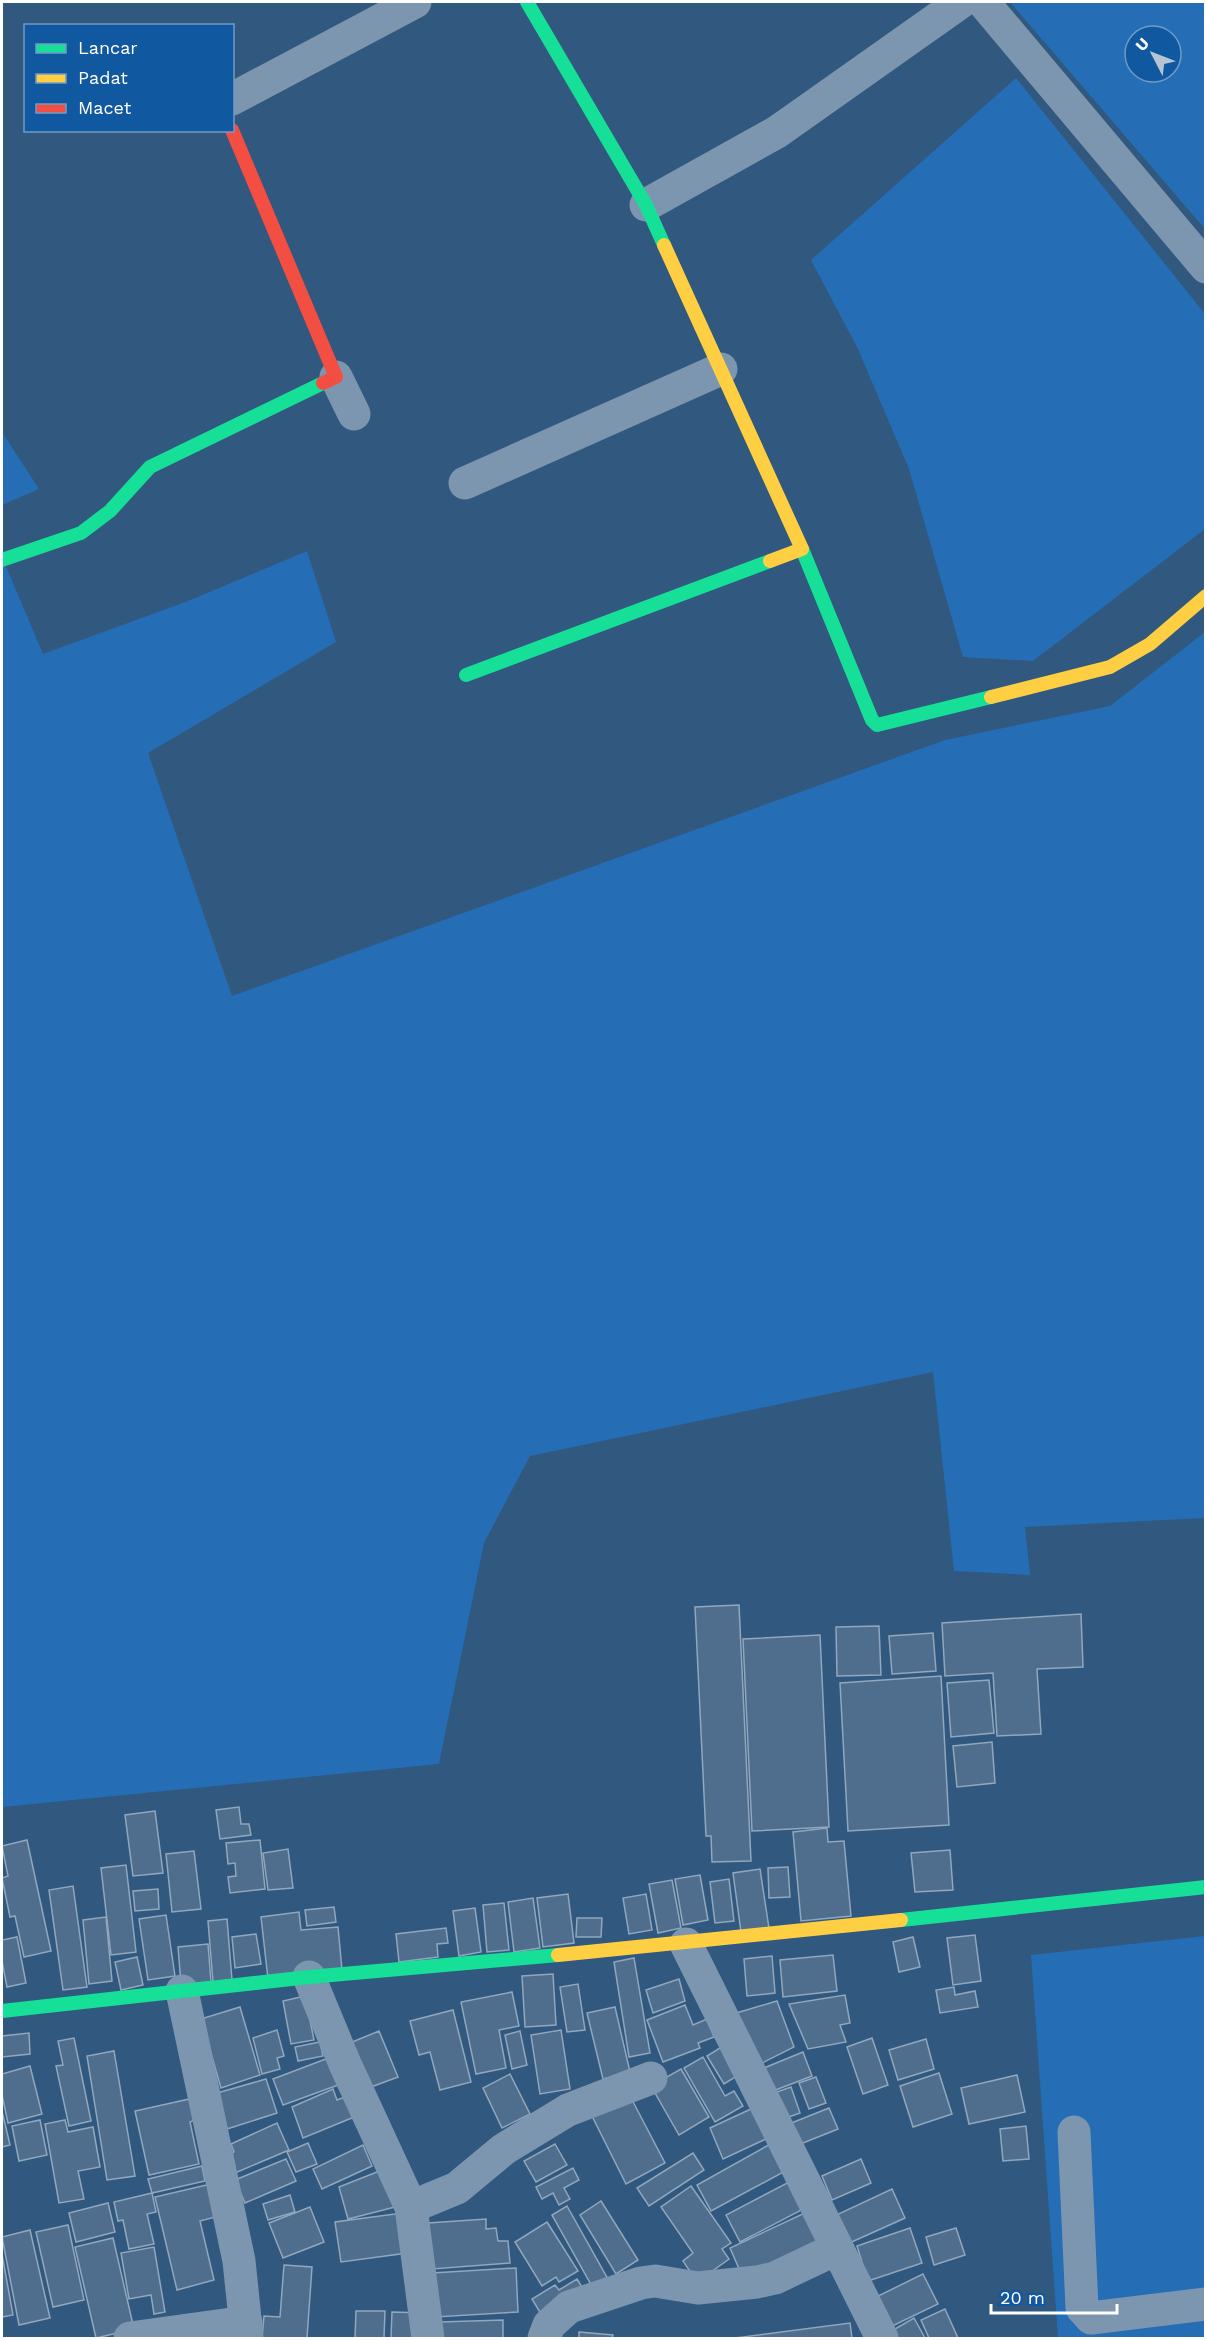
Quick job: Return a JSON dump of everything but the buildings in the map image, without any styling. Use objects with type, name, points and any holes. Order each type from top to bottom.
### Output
[{"type":"street","points":[[234,98],[415,2]]},
{"type":"street","points":[[527,2],[646,205],[802,549],[872,720],[877,725],[1110,667],[1150,644],[1206,597]]},
{"type":"street","points":[[646,205],[777,132],[961,2]]},
{"type":"street","points":[[983,2],[1206,267]]},
{"type":"street","points":[[233,132],[336,377],[354,414]]},
{"type":"street","points":[[465,483],[721,369]]},
{"type":"street","points":[[2,560],[59,542],[91,527],[115,504],[131,482],[150,467],[336,377]]},
{"type":"street","points":[[466,675],[802,549]]},
{"type":"street","points":[[2,2011],[309,1977],[686,1944],[1206,1887]]},
{"type":"street","points":[[686,1944],[882,2338]]},
{"type":"street","points":[[309,1977],[345,2064],[411,2207],[428,2338]]},
{"type":"street","points":[[129,2338],[247,2330],[239,2261],[182,1991]]},
{"type":"street","points":[[411,2207],[457,2188],[504,2149],[568,2110],[651,2078]]},
{"type":"street","points":[[1074,2132],[1082,2311],[1091,2318],[1206,2304]]},
{"type":"street","points":[[544,2338],[549,2325],[569,2307],[641,2283],[668,2282],[698,2288],[757,2282],[775,2278],[836,2249]]},
{"type":"shaded area","points":[[1010,2],[1205,2],[1205,229]]},
{"type":"shaded area","points":[[1016,78],[1205,314],[1205,529],[1033,661],[963,657],[909,469],[858,349],[811,260]]},
{"type":"shaded area","points":[[2,432],[39,489],[2,505]]},
{"type":"shaded area","points":[[307,551],[336,642],[148,753],[232,996],[945,740],[1110,706],[1205,632],[1205,1518],[1025,1527],[1030,1575],[954,1571],[933,1372],[530,1456],[484,1543],[439,1764],[2,1807],[2,557],[43,654],[188,601]]},
{"type":"shaded area","points":[[1205,1936],[1205,2338],[1058,2338],[1031,1955]]},
{"type":"traffic: fast","points":[[527,2],[646,205],[664,245]]},
{"type":"traffic: fast","points":[[2,560],[81,533],[110,511],[150,467],[323,383]]},
{"type":"traffic: fast","points":[[802,549],[872,720],[877,725],[991,697]]},
{"type":"traffic: fast","points":[[466,675],[770,561]]},
{"type":"traffic: fast","points":[[901,1920],[1206,1887]]},
{"type":"traffic: fast","points":[[2,2011],[309,1977],[558,1955]]},
{"type":"traffic: slow","points":[[664,245],[802,549],[770,561]]},
{"type":"traffic: slow","points":[[991,697],[1110,667],[1150,644],[1206,596]]},
{"type":"traffic: slow","points":[[558,1955],[901,1920]]},
{"type":"traffic: jam","points":[[233,132],[336,377],[323,383]]}]
